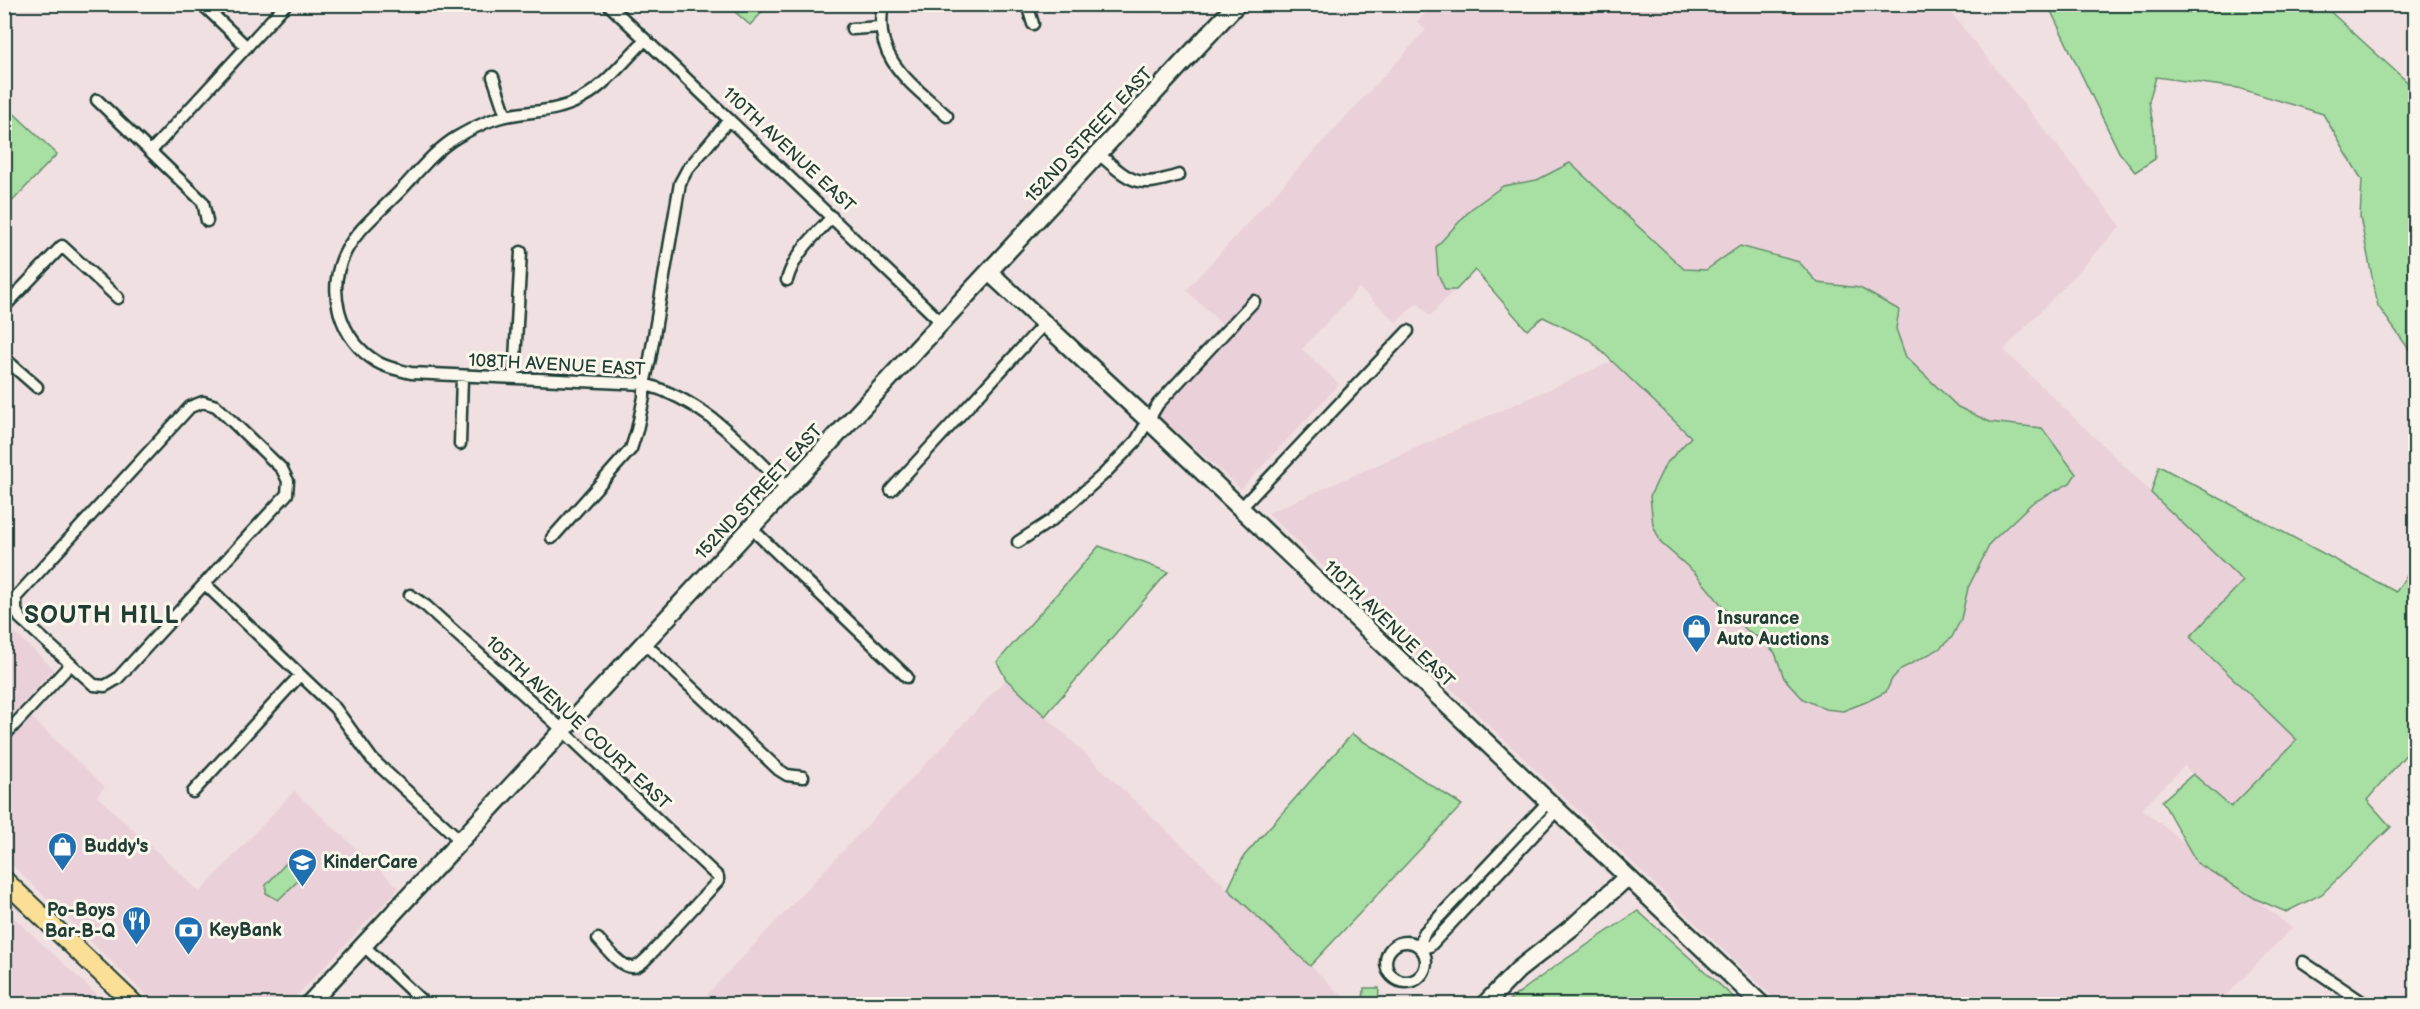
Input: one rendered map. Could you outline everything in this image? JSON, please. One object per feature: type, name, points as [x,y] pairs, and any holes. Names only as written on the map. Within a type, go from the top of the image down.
[{"type":"main road","name":"152ND STREET EAST","points":[[309,1005],[1237,4]]},
{"type":"main road","name":"110TH AVENUE EAST","points":[[989,272],[1149,421],[1761,1005]]},
{"type":"main road","points":[[1485,1005],[1518,970],[1575,925],[1627,877]]},
{"type":"main road","points":[[4,880],[134,1005]]},
{"type":"street","points":[[202,4],[247,47]]},
{"type":"street","points":[[151,151],[286,4]]},
{"type":"street","name":"110TH AVENUE EAST","points":[[608,4],[942,323]]},
{"type":"street","points":[[883,4],[880,27],[883,45],[894,66],[947,116]]},
{"type":"street","points":[[1027,4],[1033,24]]},
{"type":"street","points":[[852,29],[880,27]]},
{"type":"street","points":[[493,77],[506,116],[544,112],[580,100],[604,82],[645,40]]},
{"type":"street","points":[[97,100],[203,202],[207,221]]},
{"type":"street","name":"108TH AVENUE EAST","points":[[506,116],[470,130],[442,147],[351,243],[345,252],[335,290],[340,317],[352,339],[379,363],[411,373],[644,384],[676,394],[721,425],[788,489]]},
{"type":"street","points":[[552,538],[631,449],[644,397],[644,384],[680,183],[687,170],[729,120]]},
{"type":"street","points":[[1099,154],[1122,174],[1139,182],[1155,183],[1179,176]]},
{"type":"street","points":[[787,280],[798,252],[832,217]]},
{"type":"street","points":[[4,308],[62,246],[118,298]]},
{"type":"street","points":[[514,378],[521,252]]},
{"type":"street","points":[[1018,542],[1077,501],[1136,441],[1158,404],[1254,301]]},
{"type":"street","points":[[891,490],[1044,324]]},
{"type":"street","points":[[1240,509],[1408,331]]},
{"type":"street","points":[[4,358],[37,387]]},
{"type":"street","points":[[460,444],[462,377]]},
{"type":"street","points":[[203,402],[216,406],[273,461],[286,476],[289,485],[284,501],[205,584],[117,679],[105,686],[90,683],[70,665],[20,618],[15,604],[19,593],[190,407],[203,402]]},
{"type":"street","points":[[752,529],[907,677]]},
{"type":"street","points":[[205,584],[347,722],[372,759],[461,841]]},
{"type":"street","name":"105TH AVENUE COURT EAST","points":[[410,595],[426,606],[564,731],[714,872],[718,881],[637,967],[628,967],[622,963],[598,939]]},
{"type":"street","points":[[644,643],[779,770],[787,775],[803,777]]},
{"type":"street","points":[[4,736],[70,665]]},
{"type":"street","points":[[193,792],[300,675]]},
{"type":"street","points":[[1419,947],[1430,946],[1553,806]]},
{"type":"street","points":[[364,946],[425,1005]]},
{"type":"street","points":[[2303,962],[2336,982],[2365,1005]]},
{"type":"shaded area","points":[[1433,5],[1945,5],[2121,226],[2004,350],[2243,581],[2190,637],[2297,740],[2230,807],[2184,766],[2142,809],[2292,928],[2218,1004],[1780,1004],[1268,513],[1613,361],[1868,608],[2002,469],[1493,249],[1430,316],[1418,303],[1396,322],[1359,288],[1302,349],[1339,384],[1241,489],[1148,406],[1223,325],[1186,290],[1426,30],[1417,22]]},
{"type":"shaded area","points":[[4,623],[54,669],[5,722],[4,722]]},
{"type":"shaded area","points":[[1006,679],[1351,1004],[698,1004]]},
{"type":"shaded area","points":[[30,716],[105,787],[97,796],[200,892],[294,791],[399,888],[289,1004],[155,1004],[5,858],[4,744]]},
{"type":"shaded area","points":[[5,909],[107,1004],[5,1004]]},
{"type":"green space","points":[[727,5],[769,5],[750,25]]},
{"type":"green space","points":[[2048,5],[2323,5],[2415,89],[2415,358],[2378,306],[2360,217],[2362,180],[2323,114],[2238,88],[2156,77],[2149,101],[2154,131],[2155,159],[2135,172],[2119,152]]},
{"type":"green space","points":[[4,106],[57,154],[5,209]]},
{"type":"green space","points":[[1570,163],[1684,269],[1706,270],[1740,246],[1799,262],[1818,283],[1860,288],[1899,310],[1896,329],[1906,357],[1958,407],[1990,422],[2042,428],[2076,474],[2070,483],[2032,503],[1991,542],[1968,588],[1961,619],[1952,637],[1939,649],[1901,669],[1892,679],[1886,692],[1843,711],[1825,709],[1803,699],[1784,678],[1775,653],[1764,641],[1730,615],[1695,573],[1661,543],[1653,525],[1650,496],[1665,465],[1691,437],[1590,340],[1543,317],[1527,330],[1475,270],[1456,290],[1445,290],[1438,274],[1436,247],[1471,209],[1503,186],[1537,180]]},
{"type":"green space","points":[[2159,466],[2396,592],[2415,562],[2415,744],[2367,800],[2391,827],[2322,894],[2286,912],[2256,899],[2197,863],[2162,801],[2193,774],[2231,807],[2297,740],[2190,637],[2243,581],[2151,493]]},
{"type":"green space","points":[[1099,546],[1168,572],[1045,716],[1006,679],[997,662]]},
{"type":"green space","points":[[1352,734],[1462,805],[1310,966],[1228,889],[1244,856]]},
{"type":"green space","points":[[287,862],[301,875],[300,879],[278,900],[266,893],[266,885]]},
{"type":"green space","points":[[1638,911],[1741,1004],[1504,1004],[1554,967]]},
{"type":"green space","points":[[1364,988],[1379,988],[1378,1003],[1363,1003]]},
{"type":"place","name":"Insurance Auto Auctions","points":[[1696,654]]},
{"type":"place","name":"Buddy's","points":[[63,872]]},
{"type":"place","name":"KinderCare","points":[[302,888]]},
{"type":"place","name":"Po-Boys Bar-B-Q","points":[[136,946]]},
{"type":"place","name":"KeyBank","points":[[188,956]]},
{"type":"district","name":"SOUTH HILL","points":[[102,615]]}]
